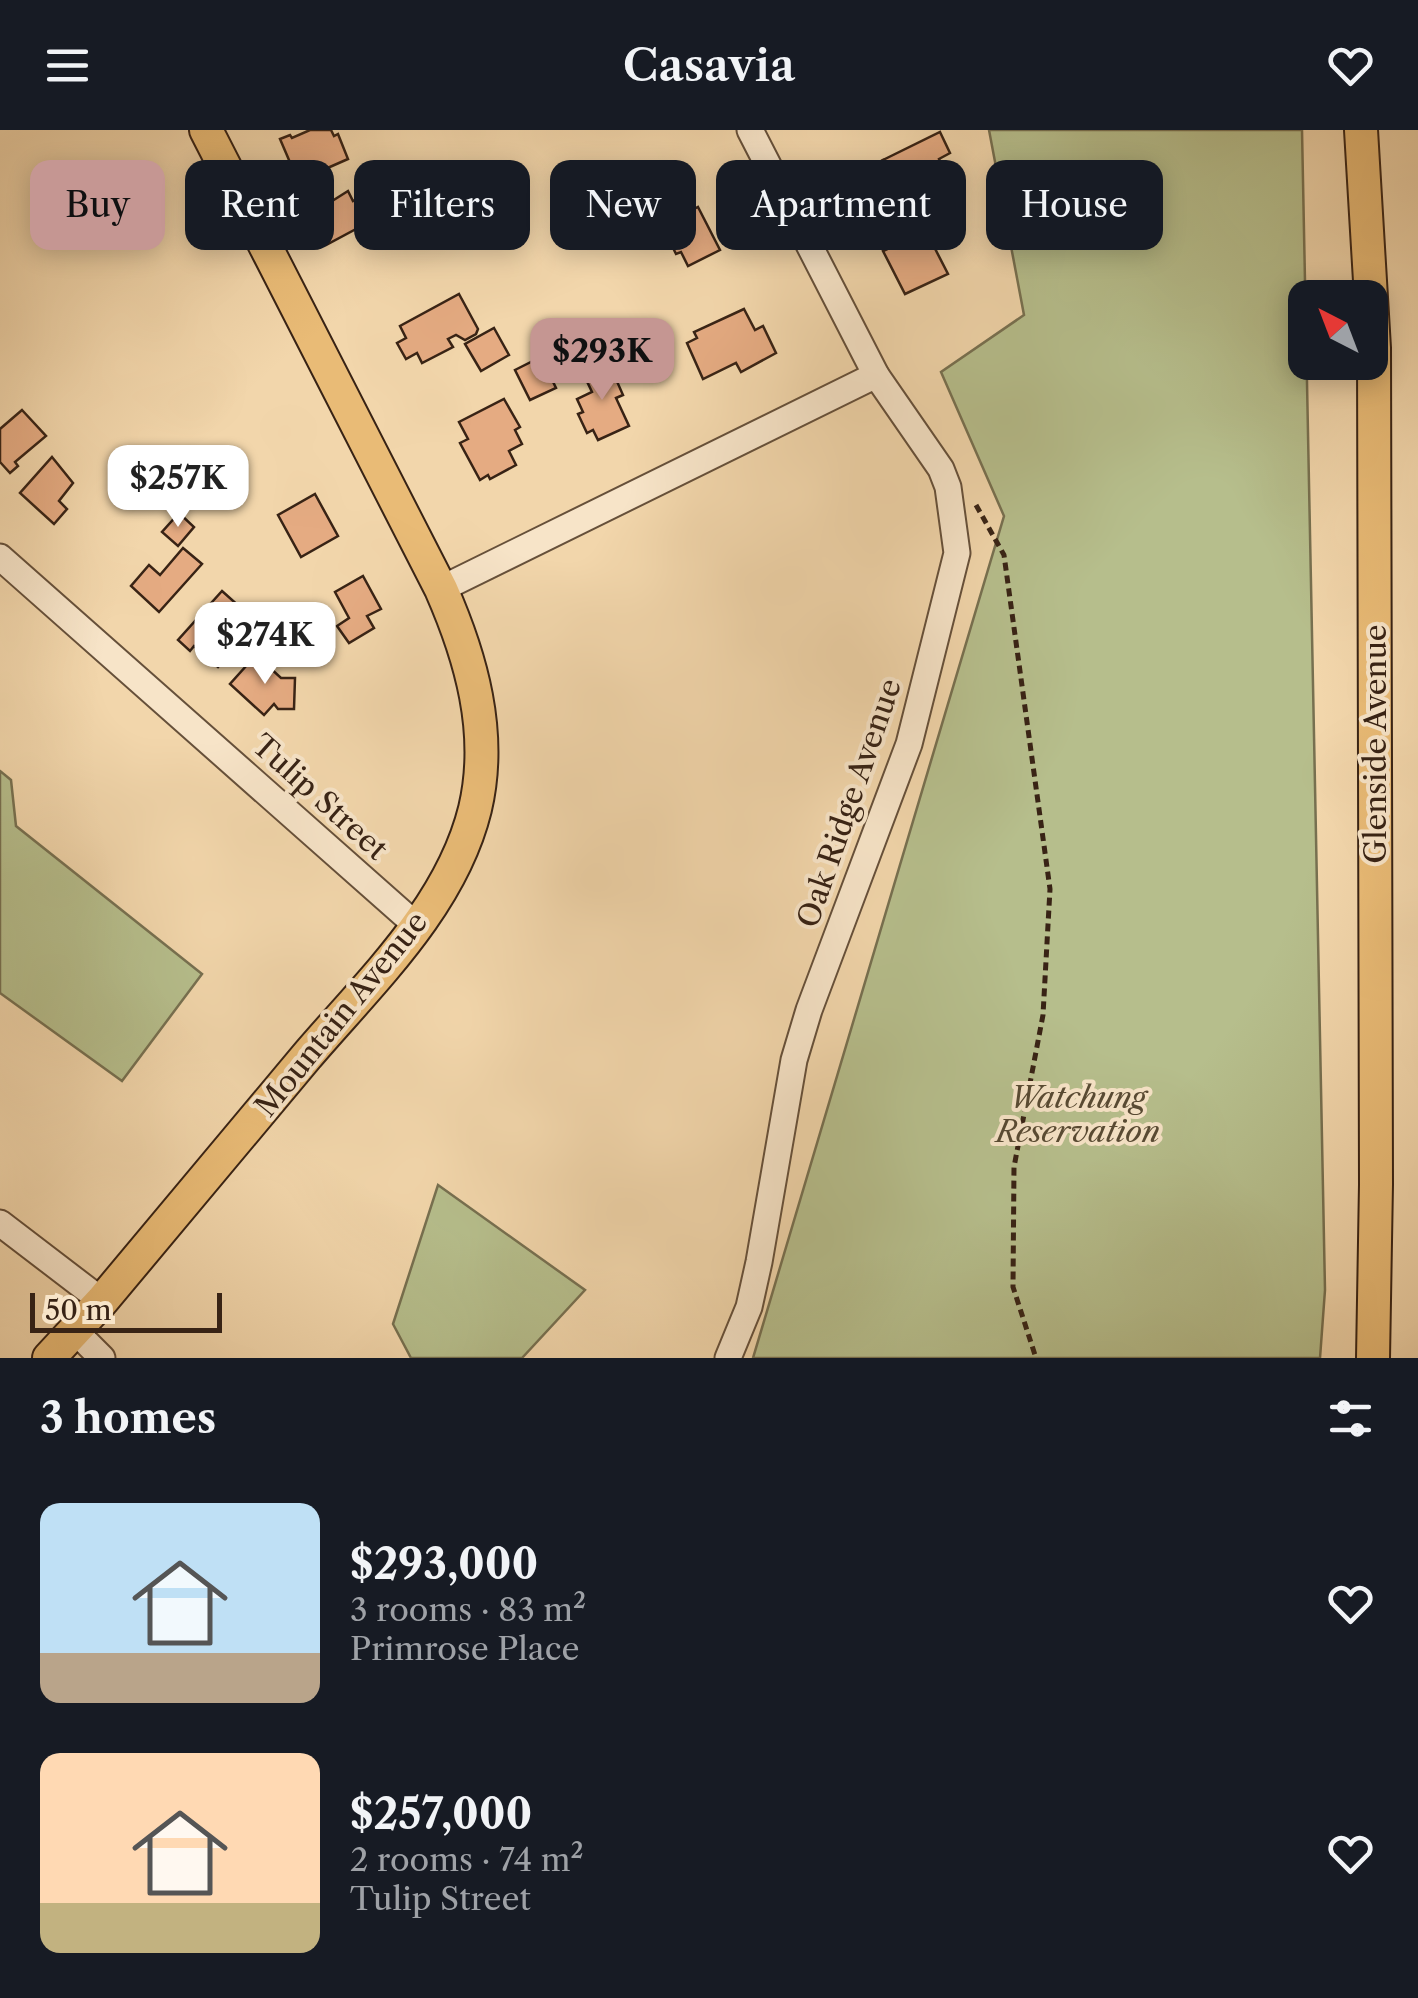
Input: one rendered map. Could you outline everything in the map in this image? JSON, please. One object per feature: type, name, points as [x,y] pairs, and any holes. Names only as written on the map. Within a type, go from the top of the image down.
[{"type":"main road","name":"Mountain Avenue","points":[[49,1358],[73,1344],[102,1301],[417,926],[460,850],[474,811],[481,773],[480,718],[471,668],[442,588],[206,130]]},
{"type":"main road","name":"Glenside Avenue","points":[[1361,130],[1374,348],[1373,1358]]},
{"type":"street","name":"Oak Ridge Avenue","points":[[728,1358],[749,1307],[759,1262],[794,1060],[809,1010],[909,744],[956,553],[948,488],[929,448],[876,376],[750,130]]},
{"type":"street","points":[[442,588],[876,376]]},
{"type":"street","name":"Tulip Street","points":[[0,557],[417,926]]},
{"type":"street","points":[[0,1223],[102,1301]]},
{"type":"street","points":[[73,1344],[102,1358]]},
{"type":"path","points":[[948,488],[980,507],[1004,555],[1050,889],[1042,1015],[1014,1167],[1012,1286],[1036,1358]]},
{"type":"green space","name":"Watchung Reservation","points":[[989,130],[1302,130],[1305,280],[1288,280],[1288,380],[1307,380],[1325,1290],[1320,1358],[753,1358],[1004,516],[941,372],[1024,315],[1012,250],[1163,250],[1163,160],[995,160]]},
{"type":"green space","points":[[0,771],[11,780],[16,826],[202,974],[122,1081],[0,993]]},
{"type":"green space","points":[[438,1185],[585,1290],[522,1358],[411,1358],[393,1324]]},
{"type":"building","points":[[310,130],[331,130],[334,136],[338,134],[348,159],[334,165],[334,160],[289,160],[280,139],[290,135],[292,138]]},
{"type":"building","points":[[940,132],[950,153],[939,160],[883,160]]},
{"type":"building","points":[[348,191],[354,200],[354,230],[334,241],[334,200]]},
{"type":"building","points":[[696,208],[716,242],[716,250],[720,250],[688,266],[681,252],[676,254],[674,250],[696,250]]},
{"type":"building","points":[[936,250],[948,274],[905,294],[883,251]]},
{"type":"building","points":[[459,294],[478,329],[476,334],[465,340],[456,335],[448,339],[453,347],[422,363],[417,353],[406,359],[397,343],[406,338],[400,326]]},
{"type":"building","points":[[744,309],[755,330],[763,326],[776,353],[741,372],[736,363],[703,379],[687,343],[697,338],[694,332]]},
{"type":"building","points":[[494,328],[509,355],[481,371],[465,344]]},
{"type":"building","points":[[623,338],[634,361],[619,368],[608,346]]},
{"type":"building","points":[[541,357],[556,388],[530,400],[515,370]]},
{"type":"building","points":[[608,361],[623,395],[616,398],[629,426],[598,440],[593,430],[587,433],[578,414],[583,412],[577,399],[592,392],[583,373]]},
{"type":"building","points":[[504,399],[520,427],[515,430],[522,444],[509,451],[516,465],[480,480],[460,443],[468,439],[459,422]]},
{"type":"building","points":[[22,410],[46,436],[15,462],[18,466],[10,473],[0,462],[0,429]]},
{"type":"building","points":[[52,457],[73,483],[59,501],[67,509],[54,524],[20,493]]},
{"type":"building","points":[[315,494],[338,536],[301,557],[278,515]]},
{"type":"building","points":[[179,513],[194,527],[178,546],[162,532]]},
{"type":"building","points":[[183,548],[202,564],[159,612],[131,586],[149,565],[160,575]]},
{"type":"building","points":[[363,576],[381,609],[367,616],[374,628],[349,643],[337,626],[349,618],[335,592]]},
{"type":"building","points":[[222,591],[240,607],[223,626],[231,634],[224,641],[233,650],[218,667],[194,646],[190,651],[178,640]]},
{"type":"building","points":[[256,655],[281,678],[295,678],[294,709],[278,709],[274,704],[264,715],[230,684]]}]
